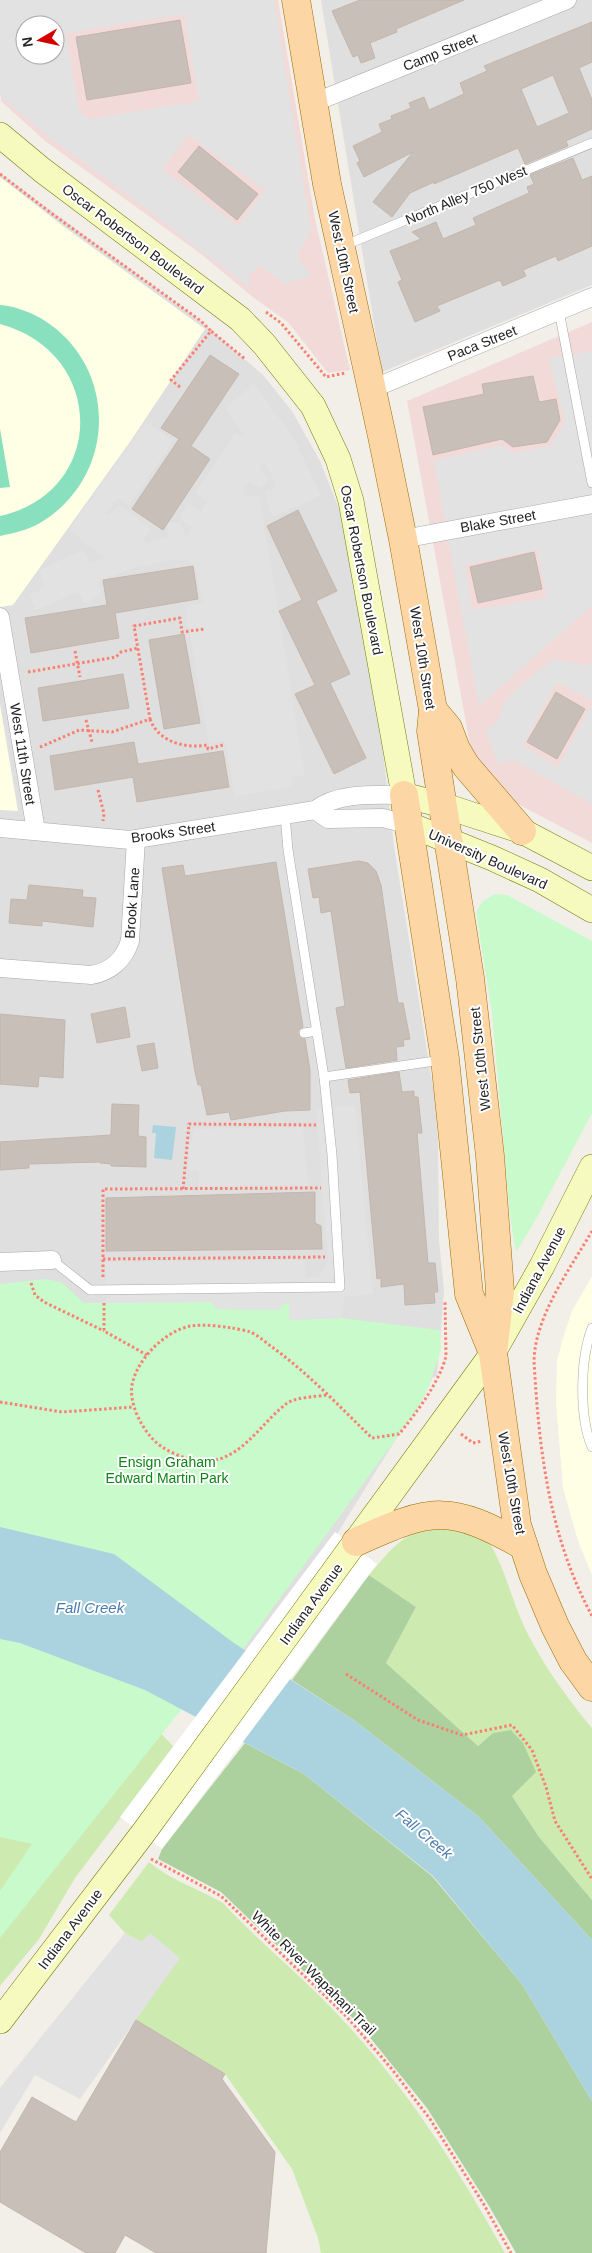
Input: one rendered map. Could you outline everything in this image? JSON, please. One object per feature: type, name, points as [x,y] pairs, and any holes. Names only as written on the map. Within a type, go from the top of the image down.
[{"type":"main road","name":"West 10th Street","points":[[296,0],[313,104],[340,247],[372,388],[403,539],[433,710],[431,731],[470,978],[490,1156],[500,1290],[493,1354],[514,1509],[538,1587],[555,1626],[573,1661],[592,1687]]},
{"type":"main road","name":"Oscar Robertson Boulevard","points":[[0,135],[42,170],[240,319],[280,362],[313,406],[338,459],[351,501],[410,825]]},
{"type":"main road","points":[[433,710],[448,728],[456,749],[466,766],[522,831]]},
{"type":"main road","points":[[404,795],[442,804],[522,831],[592,868]]},
{"type":"main road","name":"West 10th Street","points":[[410,825],[445,1059],[469,1294],[493,1354]]},
{"type":"main road","name":"University Boulevard","points":[[410,825],[448,842],[469,848],[540,880],[592,910]]},
{"type":"main road","name":"Indiana Avenue","points":[[0,2021],[138,1840],[493,1354],[589,1182]]},
{"type":"main road","points":[[356,1542],[406,1521],[442,1515],[470,1519],[490,1527],[524,1546]]},
{"type":"street","name":"Camp Street","points":[[313,104],[567,0]]},
{"type":"street","name":"Paca Street","points":[[372,388],[592,297]]},
{"type":"street","name":"Blake Street","points":[[403,539],[592,504]]},
{"type":"street","name":"West 11th Street","points":[[0,617],[36,831]]},
{"type":"street","name":"Brooks Street","points":[[0,828],[136,839],[315,810],[326,801],[379,795],[404,795]]},
{"type":"street","points":[[315,810],[328,819],[383,818],[410,825]]},
{"type":"street","name":"Brook Lane","points":[[0,968],[91,975],[104,972],[120,959],[130,941],[136,839]]},
{"type":"street","points":[[0,1262],[52,1260]]},
{"type":"lane","name":"North Alley 750 West","points":[[340,247],[592,143]]},
{"type":"lane","points":[[559,311],[592,482]]},
{"type":"lane","points":[[52,1260],[90,1290],[340,1287],[334,1186],[324,1077],[288,850],[285,815]]},
{"type":"lane","points":[[304,1033],[317,1031]]},
{"type":"lane","points":[[324,1077],[445,1059]]},
{"type":"lane","points":[[592,1328],[584,1364],[588,1371],[584,1417],[586,1431],[592,1447]]},
{"type":"path","points":[[0,174],[201,321],[251,364]]},
{"type":"path","points":[[180,387],[171,380],[211,331]]},
{"type":"path","points":[[205,629],[182,632],[180,618],[134,626],[153,727],[162,737],[194,748],[208,745],[208,749],[223,746]]},
{"type":"path","points":[[22,673],[116,657],[121,652],[138,648]]},
{"type":"path","points":[[75,651],[80,677]]},
{"type":"path","points":[[35,750],[79,730],[112,732],[150,719]]},
{"type":"path","points":[[86,720],[92,742]]},
{"type":"path","points":[[98,790],[104,814],[103,822]]},
{"type":"path","points":[[94,821],[111,822]]},
{"type":"path","points":[[183,1189],[189,1124],[329,1125]]},
{"type":"path","points":[[104,1331],[103,1189],[334,1186]]},
{"type":"path","points":[[592,1230],[542,1322],[534,1346],[542,1450],[554,1522],[570,1569],[592,1616]]},
{"type":"path","points":[[103,1259],[338,1257]]},
{"type":"path","points":[[31,1283],[35,1295],[44,1302],[104,1331],[147,1355]]},
{"type":"path","points":[[326,1394],[288,1403],[248,1441],[225,1458],[204,1461],[182,1456],[164,1448],[151,1438],[134,1407],[132,1387],[138,1368],[147,1355],[162,1340],[190,1326],[217,1326],[250,1332],[290,1360],[326,1394],[372,1438],[399,1434],[427,1394],[444,1364],[446,1356],[444,1292]]},
{"type":"path","points":[[0,1402],[62,1412],[134,1407]]},
{"type":"path","points":[[346,1674],[418,1720],[462,1735],[512,1725],[532,1750],[546,1787],[555,1821],[592,1879]]},
{"type":"path","name":"White River Wapahani Trail","points":[[138,1840],[221,1896],[346,2016],[391,2068],[430,2119],[483,2203],[511,2253]]},
{"type":"shaded area","points":[[0,0],[278,0],[315,219],[350,370],[328,373],[288,322],[254,298],[201,254],[45,141],[1,101]]},
{"type":"shaded area","points":[[0,0],[274,0],[311,231],[297,255],[311,276],[285,284],[260,265],[249,275],[250,288],[50,138],[0,95]],"holes":[[[184,14],[199,101],[89,119],[79,111],[66,33]],[[188,135],[265,190],[238,226],[162,169]]]},
{"type":"shaded area","points":[[321,0],[592,0],[592,285],[382,372]]},
{"type":"shaded area","points":[[0,173],[201,321],[263,375],[292,411],[320,461],[338,506],[347,539],[383,753],[395,853],[434,1094],[438,1140],[439,1240],[444,1291],[437,1376],[433,1377],[419,1407],[399,1434],[337,1534],[250,1654],[234,1643],[0,1527]]},
{"type":"shaded area","points":[[0,177],[63,226],[205,329],[132,439],[13,605],[0,607]]},
{"type":"shaded area","points":[[592,322],[592,843],[510,800],[471,750],[407,401]]},
{"type":"shaded area","points":[[592,351],[592,606],[479,706],[434,461],[500,445],[514,453],[550,446],[565,422],[549,358]],"holes":[[[537,550],[547,598],[472,610],[465,565]]]},
{"type":"shaded area","points":[[254,384],[295,440],[321,496],[272,517],[265,492],[276,488],[270,471],[263,463],[259,469],[269,478],[261,488],[249,482],[243,488],[245,496],[259,495],[305,775],[291,777],[292,786],[235,796],[225,741],[209,743],[185,606],[203,603],[196,570],[189,561],[173,559],[131,569],[99,581],[101,594],[85,604],[78,592],[36,610],[29,595],[46,587],[39,570],[83,550],[90,563],[105,558],[69,530],[146,422],[173,441],[130,505],[118,498],[104,514],[109,515],[119,505],[151,529],[143,540],[146,543],[168,538],[167,523],[181,522],[185,536],[188,536],[191,527],[179,517],[189,504],[201,512],[207,501],[195,493],[235,433],[247,439],[225,408]]},
{"type":"shaded area","points":[[553,659],[589,666],[592,660],[592,701],[557,682],[523,745],[558,767],[592,704],[592,804],[512,759],[499,765],[485,730],[497,723],[505,701],[523,683]]},
{"type":"shaded area","points":[[0,704],[18,811],[0,810]]},
{"type":"shaded area","points":[[355,1106],[373,1294],[344,1297],[341,1318],[289,1320],[289,1301],[278,1310],[217,1309],[211,1302],[106,1303],[105,1262],[305,1260],[306,1277],[319,1277],[328,1263],[316,1109]]},
{"type":"shaded area","points":[[303,1127],[308,1185],[199,1186],[199,1171],[187,1170],[190,1146],[195,1129]]},
{"type":"shaded area","points":[[592,1276],[592,1575],[578,1541],[563,1488],[556,1403],[557,1361],[563,1338],[572,1311]]},
{"type":"shaded area","points":[[125,1933],[141,1942],[150,1933],[180,1958],[80,2099],[35,2075],[0,2133],[0,2088]]},
{"type":"green space","points":[[0,305],[19,309],[36,316],[53,326],[67,339],[83,361],[94,386],[99,412],[98,437],[91,462],[79,486],[62,506],[40,523],[0,536],[0,516],[35,502],[60,480],[75,452],[80,422],[75,391],[60,363],[35,340],[0,324]]},
{"type":"green space","points":[[0,429],[10,487],[0,488]]},
{"type":"green space","points":[[495,894],[507,895],[592,941],[592,1113],[535,1221],[516,1252],[510,1216],[492,1013],[476,912],[483,901]]},
{"type":"green space","name":"Ensign Graham Edward Martin Park","points":[[46,1279],[61,1282],[84,1303],[211,1302],[217,1309],[289,1300],[290,1320],[341,1318],[440,1330],[441,1350],[428,1388],[419,1407],[243,1649],[234,1643],[0,1938],[0,1891],[32,1844],[0,1837],[0,1284]]},
{"type":"green space","points":[[436,1525],[485,1536],[501,1565],[520,1617],[534,1646],[562,1689],[592,1728],[592,1900],[539,1837],[512,1796],[493,1733],[478,1746],[386,1663],[416,1607],[369,1575],[391,1550],[406,1538],[415,1533],[437,1530]]},
{"type":"green space","points":[[369,1575],[416,1607],[386,1663],[478,1746],[493,1733],[511,1730],[523,1743],[536,1772],[512,1796],[539,1837],[592,1900],[592,1940],[479,1817],[355,1721],[292,1680]]},
{"type":"green space","points":[[0,1678],[145,1717],[174,1747],[75,1878],[39,1939],[0,1986]]},
{"type":"green space","points":[[245,1743],[304,1774],[432,1876],[522,1984],[592,2101],[592,2253],[516,2253],[489,2206],[427,2108],[359,2024],[221,1892],[158,1859],[162,1849]]},
{"type":"green space","points":[[149,1862],[175,1879],[223,1903],[311,1988],[365,2044],[430,2130],[469,2190],[505,2253],[321,2253],[318,2238],[292,2169],[225,2074],[135,2021],[141,1942],[125,1933],[109,1915]]},
{"type":"water","points":[[153,1125],[176,1127],[172,1160],[154,1158],[156,1133],[152,1133]]},
{"type":"water","name":"Fall Creek","points":[[0,1527],[114,1554],[234,1643],[355,1721],[479,1817],[592,1940],[592,2101],[522,1984],[433,1876],[304,1774],[145,1690],[20,1643],[0,1639]]},
{"type":"pier","points":[[335,1532],[377,1564],[162,1849],[120,1817]]},
{"type":"building","points":[[360,0],[464,0],[396,29],[397,32],[370,43],[375,58],[361,63],[358,55],[353,57],[332,11]]},
{"type":"building","points":[[180,20],[191,83],[87,100],[76,37]]},
{"type":"building","points":[[592,22],[592,62],[579,68],[592,100],[592,129],[566,141],[568,146],[525,164],[518,148],[434,184],[434,182],[410,193],[392,217],[373,202],[413,152],[364,177],[357,163],[360,161],[353,146],[382,132],[379,124],[392,119],[391,116],[411,108],[409,103],[424,97],[429,110],[464,94],[460,83],[487,71],[484,66]],"holes":[[[553,75],[569,113],[537,127],[521,89]]]},
{"type":"building","points":[[199,146],[258,194],[237,220],[178,172]]},
{"type":"building","points":[[573,158],[582,180],[592,176],[592,246],[558,261],[556,256],[523,270],[526,276],[503,286],[500,280],[437,306],[440,311],[415,322],[398,282],[402,280],[390,251],[421,239],[412,232],[436,222],[443,239],[476,225],[473,218],[529,193],[527,187],[534,184],[530,175]]},
{"type":"building","points":[[210,355],[239,374],[191,446],[210,459],[163,530],[132,509],[179,439],[161,428]]},
{"type":"building","points":[[533,376],[539,402],[556,399],[560,420],[547,442],[513,447],[502,439],[433,455],[423,407],[484,394],[482,384]]},
{"type":"building","points":[[298,510],[337,591],[316,601],[350,674],[330,683],[366,758],[334,774],[295,694],[315,685],[279,611],[302,600],[267,526]]},
{"type":"building","points":[[534,552],[542,589],[478,603],[470,567]]},
{"type":"building","points":[[193,566],[198,599],[115,613],[119,638],[31,653],[25,618],[107,605],[103,580]]},
{"type":"building","points":[[184,634],[200,723],[164,729],[149,640]]},
{"type":"building","points":[[123,674],[129,708],[43,721],[38,688]]},
{"type":"building","points":[[556,692],[585,709],[557,759],[527,742]]},
{"type":"building","points":[[134,742],[138,764],[223,751],[229,787],[137,802],[133,777],[55,790],[50,756]]},
{"type":"building","points":[[359,861],[368,863],[376,871],[381,885],[398,1003],[403,1003],[410,1039],[403,1040],[404,1046],[396,1047],[397,1060],[346,1068],[336,1008],[345,1006],[331,911],[321,913],[319,897],[313,898],[308,869]]},
{"type":"building","points":[[276,862],[303,1027],[298,1030],[298,1034],[305,1039],[310,1070],[310,1110],[285,1111],[231,1120],[229,1112],[207,1115],[201,1085],[198,1085],[195,1072],[162,868],[183,865],[185,876]]},
{"type":"building","points":[[29,885],[83,890],[82,897],[96,898],[93,927],[42,921],[42,926],[9,923],[11,899],[27,900]]},
{"type":"building","points":[[125,1007],[130,1037],[97,1043],[91,1014]]},
{"type":"building","points":[[0,1014],[65,1020],[63,1078],[39,1076],[38,1087],[0,1084]]},
{"type":"building","points":[[154,1043],[158,1068],[142,1071],[137,1046]]},
{"type":"building","points":[[399,1072],[402,1092],[414,1091],[414,1097],[418,1097],[422,1133],[417,1133],[428,1263],[435,1263],[438,1292],[434,1292],[435,1303],[405,1305],[404,1284],[381,1287],[381,1278],[377,1279],[360,1092],[350,1093],[348,1080]]},
{"type":"building","points":[[112,1104],[139,1105],[138,1136],[146,1137],[146,1167],[111,1166],[111,1164],[100,1162],[29,1164],[29,1168],[0,1170],[0,1142],[111,1135]]},
{"type":"building","points":[[315,1192],[315,1223],[321,1226],[322,1249],[106,1251],[106,1198]]},
{"type":"building","points":[[136,2020],[225,2074],[222,2079],[275,2152],[266,2253],[156,2253],[125,2235],[115,2253],[86,2253],[0,2202],[0,2152],[32,2097],[76,2122]]}]
